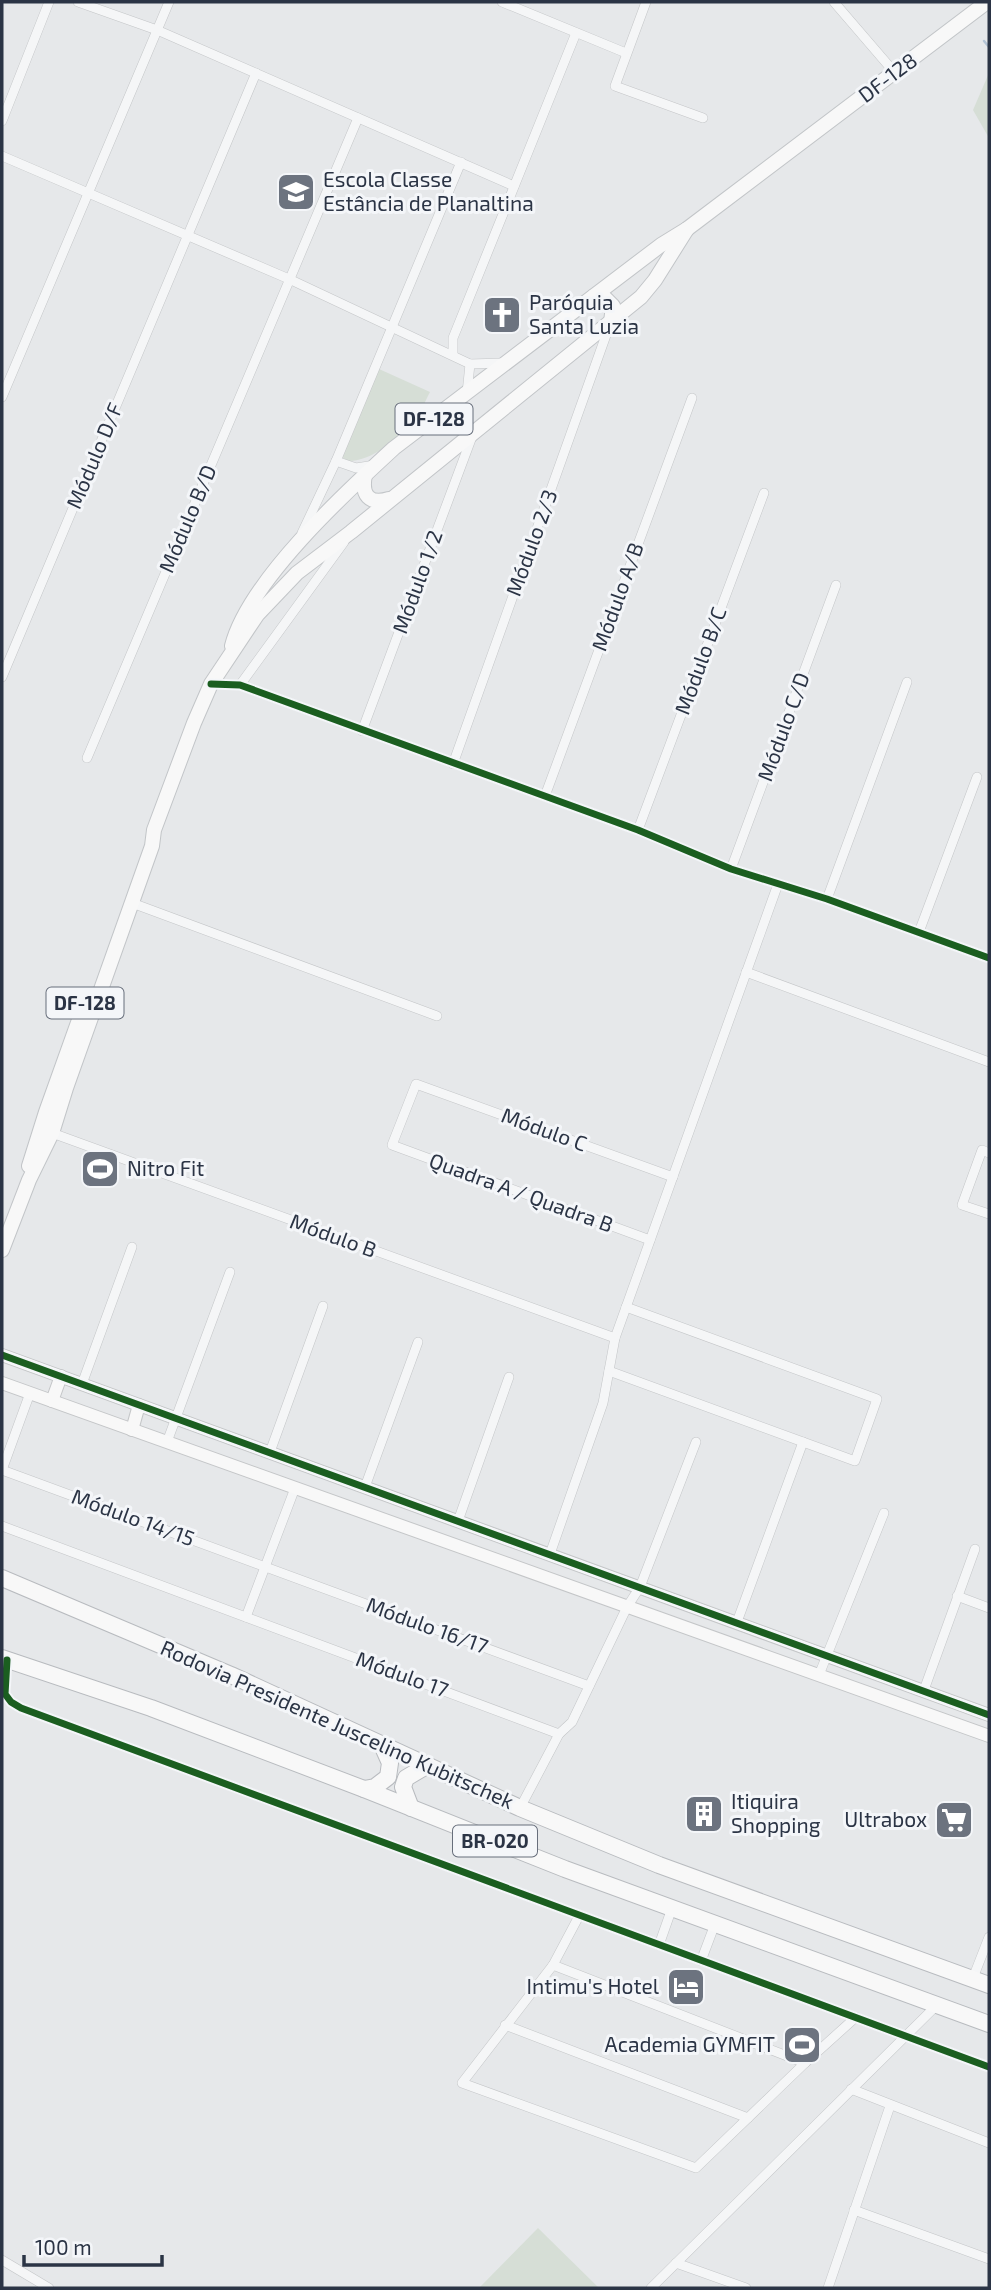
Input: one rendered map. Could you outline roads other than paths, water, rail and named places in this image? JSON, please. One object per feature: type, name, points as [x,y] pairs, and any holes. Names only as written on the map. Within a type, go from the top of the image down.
[{"type":"highway","name":"Rodovia Presidente Juscelino Kubitschek","points":[[2,1578],[177,1651],[520,1808],[659,1865],[989,1985]]},
{"type":"highway","name":"Rodovia Presidente Juscelino Kubitschek","points":[[5,1659],[150,1708],[565,1869],[989,2024]]},
{"type":"highway","points":[[364,1789],[375,1787],[388,1777],[390,1763],[383,1745]]},
{"type":"highway","points":[[411,1808],[403,1787],[406,1778],[428,1765]]},
{"type":"main road","name":"DF-128","points":[[229,654],[235,632],[251,602],[297,545],[370,470],[661,245],[687,229],[987,2]]},
{"type":"main road","name":"DF-128","points":[[29,1180],[29,1162],[46,1112],[62,1082],[111,960],[152,846],[154,830],[194,723],[211,684],[229,654],[244,637],[257,615],[297,573],[647,291],[687,229]]},
{"type":"main road","points":[[594,296],[604,298],[613,306],[611,322]]},
{"type":"main road","points":[[370,470],[363,490],[367,498],[381,502],[391,499]]},
{"type":"main road","name":"DF-128","points":[[2,1250],[29,1180],[52,1133],[62,1082],[96,972],[145,843],[154,830]]},
{"type":"main road","points":[[96,972],[111,960]]},
{"type":"main road","points":[[33,1150],[52,1133],[46,1112]]},
{"type":"street","points":[[2,121],[49,2]]},
{"type":"street","points":[[78,2],[157,30],[514,186]]},
{"type":"street","points":[[2,397],[169,2]]},
{"type":"street","points":[[502,2],[525,6],[576,33],[626,53]]},
{"type":"street","points":[[646,2],[615,86],[703,118]]},
{"type":"street","points":[[834,2],[895,73]]},
{"type":"street","points":[[453,355],[453,338],[576,33]]},
{"type":"street","name":"Módulo D/F","points":[[2,677],[257,74]]},
{"type":"street","points":[[289,279],[358,118]]},
{"type":"street","points":[[2,156],[289,279],[471,364],[507,362]]},
{"type":"street","points":[[297,545],[336,461],[461,162]]},
{"type":"street","name":"Módulo B/D","points":[[87,758],[289,279]]},
{"type":"street","name":"Módulo 2/3","points":[[453,764],[611,322]]},
{"type":"street","points":[[467,393],[471,364]]},
{"type":"street","name":"Módulo A/B","points":[[545,796],[692,398]]},
{"type":"street","name":"Módulo 1/2","points":[[362,731],[473,433]]},
{"type":"street","points":[[336,461],[370,470]]},
{"type":"street","name":"Módulo B/C","points":[[638,830],[764,493]]},
{"type":"street","points":[[240,685],[351,532]]},
{"type":"street","name":"Módulo C/D","points":[[731,869],[836,585]]},
{"type":"street","points":[[827,899],[907,682]]},
{"type":"street","points":[[211,684],[240,685],[638,830],[731,869],[827,899],[989,958]]},
{"type":"street","points":[[919,932],[977,777]]},
{"type":"street","points":[[550,1554],[604,1403],[615,1338],[778,884]]},
{"type":"street","points":[[132,903],[437,1016]]},
{"type":"street","points":[[746,972],[989,1062]]},
{"type":"street","name":"Módulo C","points":[[392,1145],[416,1084],[673,1177]]},
{"type":"street","name":"Módulo B","points":[[52,1133],[615,1338]]},
{"type":"street","name":"Quadra A / Quadra B","points":[[392,1145],[650,1240]]},
{"type":"street","points":[[986,1151],[962,1205],[989,1214]]},
{"type":"street","points":[[82,1384],[132,1247]]},
{"type":"street","points":[[167,1442],[230,1272]]},
{"type":"street","points":[[270,1452],[323,1306]]},
{"type":"street","points":[[609,1371],[855,1461],[877,1399],[626,1307]]},
{"type":"street","points":[[365,1487],[418,1342]]},
{"type":"street","points":[[2,1355],[989,1715]]},
{"type":"street","points":[[52,1401],[61,1376]]},
{"type":"street","points":[[458,1521],[509,1377]]},
{"type":"street","points":[[2,1383],[989,1736]]},
{"type":"street","points":[[2,1470],[30,1393]]},
{"type":"street","points":[[132,1430],[139,1405]]},
{"type":"street","points":[[520,1808],[559,1734],[572,1721],[640,1587],[696,1442]]},
{"type":"street","points":[[737,1622],[803,1442]]},
{"type":"street","points":[[246,1471],[253,1446]]},
{"type":"street","name":"Módulo 14/15","points":[[2,1470],[265,1566]]},
{"type":"street","points":[[246,1617],[295,1488]]},
{"type":"street","points":[[419,1533],[427,1509]]},
{"type":"street","points":[[819,1675],[884,1513]]},
{"type":"street","name":"Módulo 17","points":[[2,1526],[559,1734]]},
{"type":"street","points":[[924,1690],[975,1549]]},
{"type":"street","name":"Módulo 16/17","points":[[265,1566],[589,1686]]},
{"type":"street","points":[[957,1596],[989,1608]]},
{"type":"street","points":[[5,1659],[5,1694],[11,1702],[21,1707],[989,2067]]},
{"type":"street","points":[[659,1945],[672,1908]]},
{"type":"street","points":[[579,1916],[553,1965],[462,2083],[696,2168],[856,2017]]},
{"type":"street","points":[[701,1961],[715,1924]]},
{"type":"street","points":[[973,1978],[989,1937]]},
{"type":"street","points":[[553,1965],[805,2063]]},
{"type":"street","points":[[651,2288],[937,2005]]},
{"type":"street","points":[[505,2025],[748,2118]]},
{"type":"street","points":[[851,2089],[989,2143]]},
{"type":"street","points":[[828,2288],[890,2106]]},
{"type":"street","points":[[854,2210],[989,2259]]},
{"type":"street","points":[[2,2260],[49,2288]]},
{"type":"street","points":[[676,2263],[746,2288]]},
{"type":"waterway","points":[[984,41],[989,47]]},
{"type":"place","name":"Escola Classe Estância de Planaltina","points":[[296,192]]},
{"type":"place","name":"Paróquia Santa Luzia","points":[[502,315]]},
{"type":"place","name":"Nitro Fit","points":[[100,1169]]},
{"type":"place","name":"Itiquira Shopping","points":[[704,1814]]},
{"type":"place","name":"Ultrabox","points":[[954,1820]]},
{"type":"place","name":"Intimu's Hotel","points":[[686,1987]]},
{"type":"place","name":"Academia GYMFIT","points":[[802,2045]]}]
